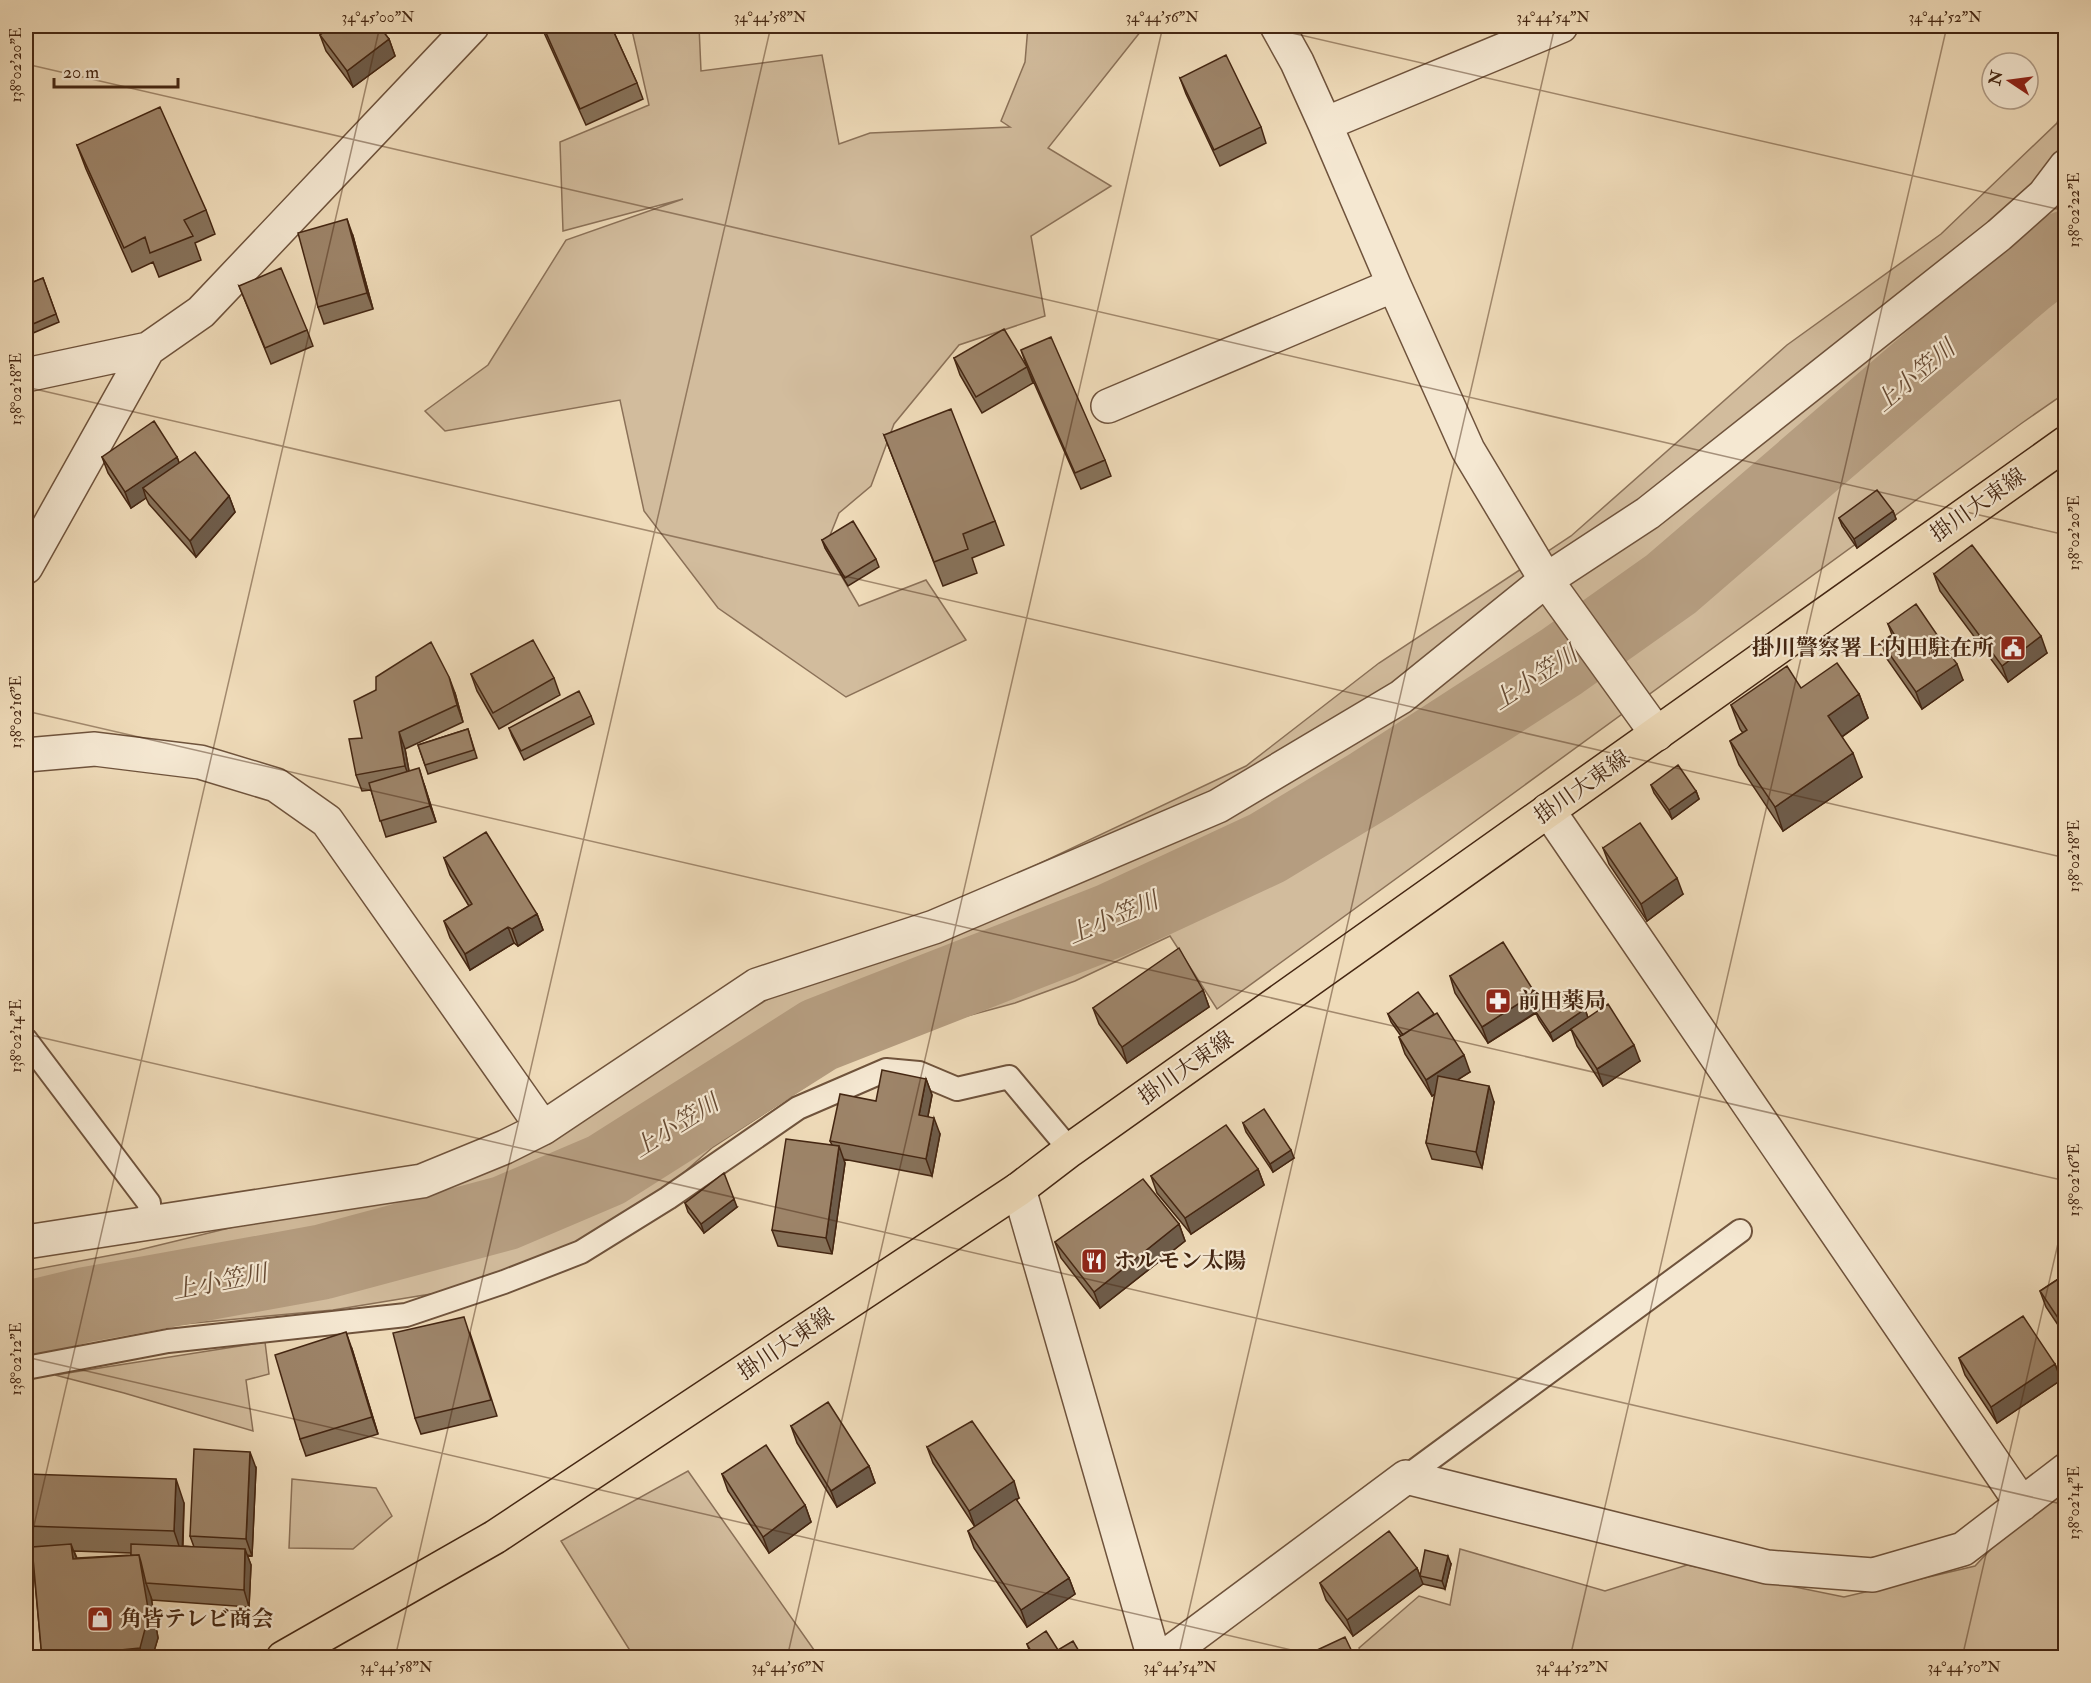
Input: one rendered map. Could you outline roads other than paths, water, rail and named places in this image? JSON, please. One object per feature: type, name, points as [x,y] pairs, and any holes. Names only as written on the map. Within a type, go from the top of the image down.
[{"type":"main road","name":"掛川大東線","points":[[283,1658],[495,1537],[1019,1189],[1070,1150],[2066,443]]},
{"type":"street","points":[[26,375],[148,349],[201,312],[472,26]]},
{"type":"street","points":[[1277,26],[1297,62],[1325,124],[1468,450],[1550,586],[1657,734]]},
{"type":"street","points":[[1325,124],[1561,26]]},
{"type":"street","points":[[26,1242],[422,1181],[505,1147],[543,1128],[757,985],[934,927],[1218,806],[1401,697],[1648,513],[1990,243],[2044,195],[2066,166]]},
{"type":"street","points":[[1108,406],[1394,285]]},
{"type":"street","points":[[26,567],[148,349]]},
{"type":"street","points":[[26,755],[95,748],[200,762],[276,785],[327,821],[543,1128]]},
{"type":"street","points":[[1548,810],[2022,1504]]},
{"type":"street","points":[[1019,1189],[1154,1658]]},
{"type":"street","points":[[1163,1658],[1406,1477],[1767,1567],[1873,1575],[1963,1549],[2066,1470]]},
{"type":"lane","points":[[26,1041],[149,1203],[150,1223]]},
{"type":"lane","points":[[26,1368],[168,1341],[406,1314],[504,1282],[581,1252],[668,1198],[798,1108],[886,1070],[919,1073],[957,1089],[1009,1077],[1070,1150]]},
{"type":"lane","points":[[1406,1477],[1740,1231]]},
{"type":"waterway","name":"上小笠川","points":[[26,1319],[84,1305],[322,1262],[505,1213],[606,1170],[819,1035],[1110,921],[1267,848],[1371,785],[1561,662],[1671,584],[2024,280],[2066,248]]},
{"type":"place","name":"掛川警察署上内田駐在所","points":[[2013,648]]},
{"type":"place","name":"前田薬局","points":[[1498,1001]]},
{"type":"place","name":"ホルモン太陽","points":[[1094,1261]]},
{"type":"place","name":"角皆テレビ商会","points":[[100,1619]]}]
